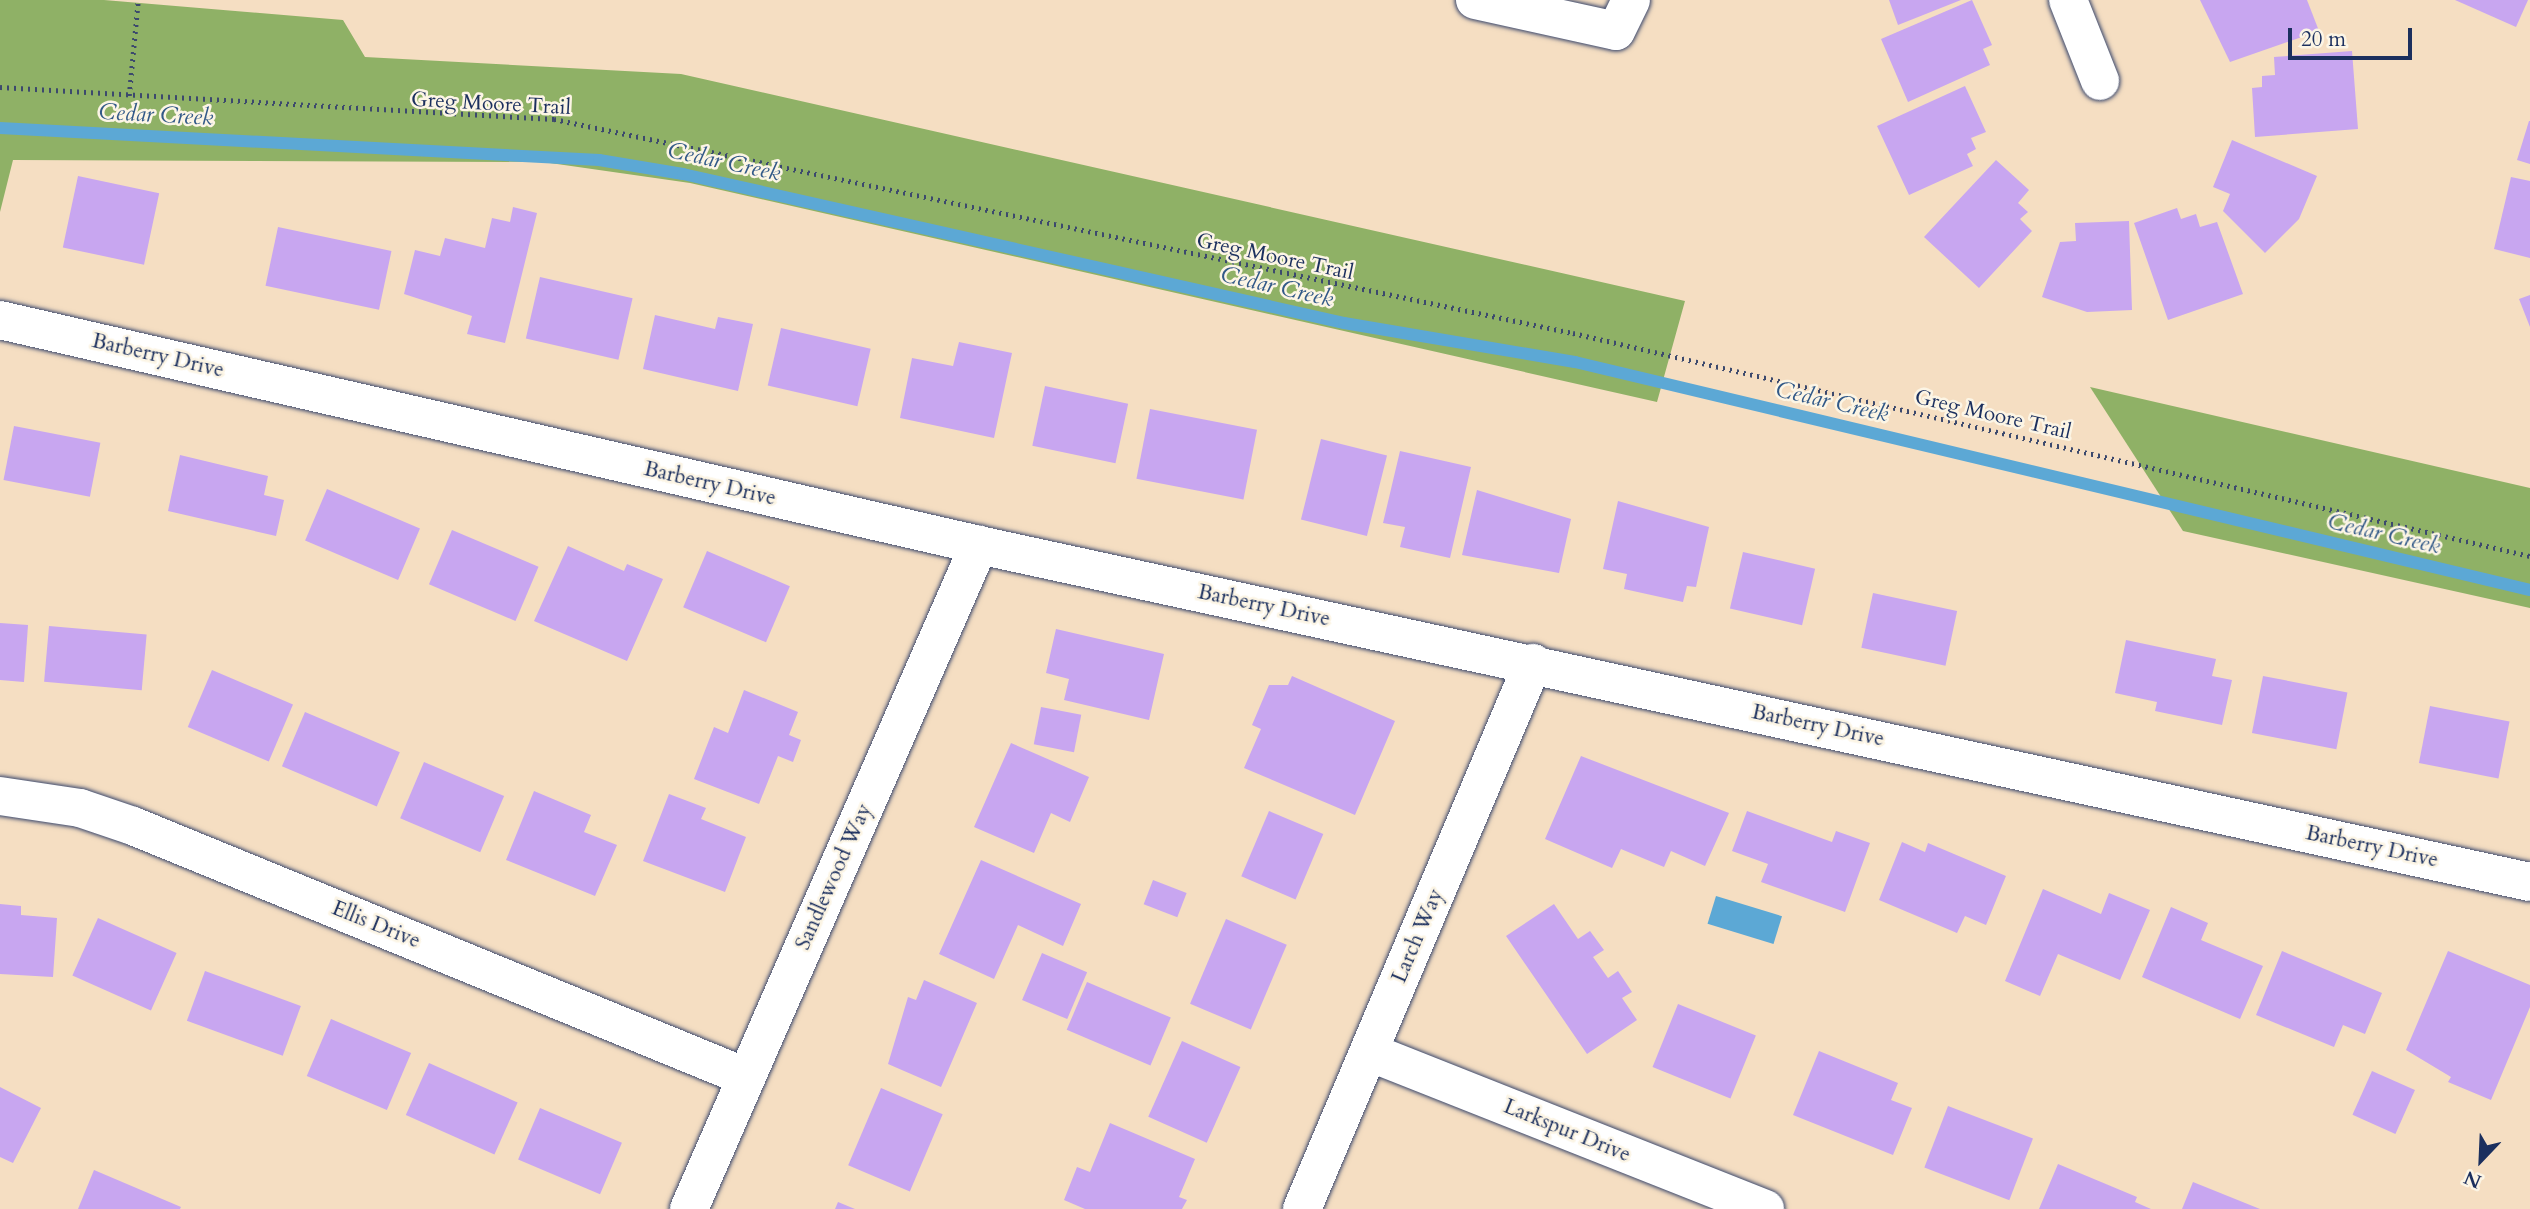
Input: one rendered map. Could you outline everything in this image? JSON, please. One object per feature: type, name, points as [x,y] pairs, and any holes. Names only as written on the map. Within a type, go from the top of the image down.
[{"type":"street","points":[[1475,0],[1616,32],[1631,0]]},
{"type":"street","points":[[2068,0],[2100,81]]},
{"type":"street","name":"Barberry Drive","points":[[0,320],[979,545],[2530,881]]},
{"type":"street","name":"Sandlewood Way","points":[[689,1209],[979,545]]},
{"type":"street","name":"Larch Way","points":[[1302,1209],[1533,663]]},
{"type":"street","name":"Ellis Drive","points":[[0,796],[80,808],[134,826],[746,1077]]},
{"type":"street","name":"Larkspur Drive","points":[[1370,1052],[1765,1209]]},
{"type":"path","points":[[128,96],[138,0]]},
{"type":"path","name":"Greg Moore Trail","points":[[0,87],[554,119],[676,142],[1573,333],[2530,556]]},
{"type":"green space","points":[[0,0],[104,0],[343,20],[365,57],[681,74],[1685,301],[1657,402],[690,183],[543,162],[13,160],[0,212]]},
{"type":"green space","points":[[2090,387],[2530,488],[2530,608],[2183,531]]},
{"type":"water","points":[[1716,896],[1782,916],[1774,944],[1708,924]]},
{"type":"building","points":[[1889,0],[1961,0],[1898,25]]},
{"type":"building","points":[[1972,0],[1992,45],[1983,49],[1990,65],[1908,102],[1881,39]]},
{"type":"building","points":[[2200,0],[2307,0],[2319,31],[2230,62]]},
{"type":"building","points":[[2455,0],[2528,0],[2516,27]]},
{"type":"building","points":[[2352,51],[2358,129],[2255,137],[2252,88],[2262,87],[2262,76],[2275,75],[2274,57]]},
{"type":"building","points":[[1965,86],[1986,132],[1971,138],[1976,149],[1967,154],[1973,166],[1909,195],[1877,126]]},
{"type":"building","points":[[2530,121],[2530,164],[2517,160]]},
{"type":"building","points":[[2232,140],[2317,176],[2299,219],[2265,253],[2223,211],[2230,194],[2213,187]]},
{"type":"building","points":[[1996,160],[2029,190],[2018,203],[2028,212],[2020,219],[2032,231],[1979,288],[1924,237]]},
{"type":"building","points":[[78,176],[159,193],[144,265],[63,247]]},
{"type":"building","points":[[2511,177],[2530,181],[2530,258],[2494,249]]},
{"type":"building","points":[[513,207],[537,213],[505,343],[467,334],[472,316],[404,294],[415,250],[440,256],[445,238],[485,248],[492,218],[510,222]]},
{"type":"building","points":[[2177,208],[2181,219],[2196,214],[2200,227],[2217,222],[2243,294],[2168,320],[2134,223]]},
{"type":"building","points":[[2129,221],[2132,310],[2087,312],[2042,297],[2060,242],[2076,241],[2075,223]]},
{"type":"building","points":[[278,227],[391,251],[379,310],[266,286]]},
{"type":"building","points":[[540,277],[633,298],[618,360],[526,338]]},
{"type":"building","points":[[2530,295],[2530,327],[2519,299]]},
{"type":"building","points":[[655,315],[715,329],[718,317],[753,324],[738,391],[643,369]]},
{"type":"building","points":[[781,328],[871,349],[857,406],[768,385]]},
{"type":"building","points":[[959,342],[1012,353],[994,438],[900,418],[912,358],[953,366]]},
{"type":"building","points":[[1045,386],[1128,404],[1115,463],[1032,446]]},
{"type":"building","points":[[1150,409],[1257,430],[1243,499],[1136,479]]},
{"type":"building","points":[[14,426],[100,443],[90,497],[4,480]]},
{"type":"building","points":[[1321,439],[1387,455],[1367,536],[1301,520]]},
{"type":"building","points":[[1400,451],[1471,467],[1450,558],[1400,547],[1405,527],[1383,523]]},
{"type":"building","points":[[180,455],[268,476],[264,495],[284,500],[276,536],[168,511]]},
{"type":"building","points":[[327,489],[420,528],[398,580],[305,541]]},
{"type":"building","points":[[1477,490],[1571,519],[1559,573],[1462,555]]},
{"type":"building","points":[[1618,501],[1709,527],[1696,587],[1687,586],[1683,602],[1624,589],[1627,574],[1603,569]]},
{"type":"building","points":[[452,530],[539,567],[515,621],[429,584]]},
{"type":"building","points":[[568,546],[624,571],[627,564],[663,579],[627,661],[534,621]]},
{"type":"building","points":[[707,551],[790,586],[766,642],[683,607]]},
{"type":"building","points":[[1743,552],[1815,569],[1802,625],[1730,609]]},
{"type":"building","points":[[1873,593],[1957,611],[1945,666],[1861,648]]},
{"type":"building","points":[[0,623],[28,625],[24,682],[0,680]]},
{"type":"building","points":[[49,626],[147,635],[142,690],[44,682]]},
{"type":"building","points":[[1056,629],[1164,654],[1149,720],[1064,700],[1069,679],[1046,673]]},
{"type":"building","points":[[2126,640],[2216,659],[2212,676],[2232,680],[2222,725],[2155,711],[2157,702],[2115,693]]},
{"type":"building","points":[[212,670],[293,704],[269,761],[188,727]]},
{"type":"building","points":[[1292,676],[1395,721],[1355,815],[1244,768],[1261,729],[1252,725],[1269,685],[1288,685]]},
{"type":"building","points":[[2263,676],[2347,692],[2336,749],[2252,733]]},
{"type":"building","points":[[744,690],[798,712],[789,735],[801,740],[793,762],[778,756],[759,804],[694,779],[714,727],[728,733]]},
{"type":"building","points":[[2430,706],[2510,721],[2498,778],[2419,763]]},
{"type":"building","points":[[1041,707],[1081,715],[1074,752],[1034,744]]},
{"type":"building","points":[[305,712],[400,752],[377,807],[282,766]]},
{"type":"building","points":[[1011,743],[1089,777],[1070,822],[1051,813],[1034,853],[974,827]]},
{"type":"building","points":[[1581,756],[1729,813],[1705,866],[1671,851],[1664,867],[1621,849],[1612,868],[1545,839]]},
{"type":"building","points":[[424,762],[504,796],[480,852],[400,818]]},
{"type":"building","points":[[534,791],[591,815],[584,832],[617,845],[595,896],[506,860]]},
{"type":"building","points":[[669,794],[706,808],[701,819],[746,837],[725,892],[643,861]]},
{"type":"building","points":[[1269,811],[1323,834],[1296,899],[1241,876]]},
{"type":"building","points":[[1747,811],[1832,842],[1836,831],[1870,843],[1845,912],[1761,882],[1768,864],[1732,851]]},
{"type":"building","points":[[1902,842],[1925,852],[1928,843],[2006,876],[1986,925],[1965,916],[1957,933],[1879,900]]},
{"type":"building","points":[[981,860],[1081,904],[1063,946],[1018,925],[994,979],[939,954]]},
{"type":"building","points":[[1153,880],[1187,893],[1177,917],[1144,904]]},
{"type":"building","points":[[2043,889],[2101,914],[2109,893],[2150,910],[2120,980],[2058,954],[2040,996],[2005,981]]},
{"type":"building","points":[[0,904],[21,906],[21,915],[57,918],[53,977],[0,974]]},
{"type":"building","points":[[1554,904],[1578,939],[1590,931],[1604,950],[1593,957],[1608,978],[1618,971],[1632,992],[1622,998],[1637,1020],[1587,1054],[1506,936]]},
{"type":"building","points":[[2171,907],[2208,923],[2201,940],[2263,966],[2240,1019],[2142,977]]},
{"type":"building","points":[[98,918],[177,953],[151,1011],[72,976]]},
{"type":"building","points":[[1226,919],[1287,945],[1251,1029],[1190,1004]]},
{"type":"building","points":[[2282,951],[2382,993],[2365,1034],[2343,1025],[2334,1047],[2256,1015]]},
{"type":"building","points":[[2448,951],[2530,985],[2530,1007],[2491,1100],[2448,1082],[2451,1077],[2406,1050]]},
{"type":"building","points":[[1042,953],[1087,972],[1067,1019],[1022,1000]]},
{"type":"building","points":[[205,971],[301,1006],[283,1056],[187,1021]]},
{"type":"building","points":[[924,980],[977,1003],[941,1087],[888,1064],[908,997],[916,1000]]},
{"type":"building","points":[[1087,982],[1171,1018],[1150,1065],[1067,1030]]},
{"type":"building","points":[[1678,1004],[1756,1035],[1730,1099],[1653,1067]]},
{"type":"building","points":[[331,1019],[411,1053],[387,1110],[307,1076]]},
{"type":"building","points":[[1182,1041],[1240,1067],[1207,1143],[1148,1117]]},
{"type":"building","points":[[1819,1051],[1898,1083],[1891,1100],[1912,1108],[1893,1155],[1793,1115]]},
{"type":"building","points":[[429,1063],[518,1102],[494,1155],[406,1115]]},
{"type":"building","points":[[2372,1071],[2415,1090],[2395,1134],[2352,1115]]},
{"type":"building","points":[[0,1087],[41,1108],[13,1163],[0,1157]]},
{"type":"building","points":[[881,1088],[943,1114],[910,1192],[848,1165]]},
{"type":"building","points":[[1948,1106],[2033,1139],[2009,1200],[1924,1168]]},
{"type":"building","points":[[540,1108],[622,1143],[600,1194],[518,1160]]},
{"type":"building","points":[[1110,1123],[1195,1159],[1179,1197],[1187,1200],[1182,1209],[1085,1209],[1064,1200],[1077,1167],[1090,1172]]},
{"type":"building","points":[[2058,1164],[2137,1197],[2135,1202],[2151,1209],[2039,1209]]},
{"type":"building","points":[[94,1170],[181,1207],[78,1209]]},
{"type":"building","points":[[2193,1182],[2260,1209],[2182,1209]]},
{"type":"building","points":[[838,1202],[855,1209],[835,1209]]},
{"type":"waterway","name":"Cedar Creek","points":[[0,128],[599,160],[683,174],[1344,323],[1575,362],[2530,590]]}]
